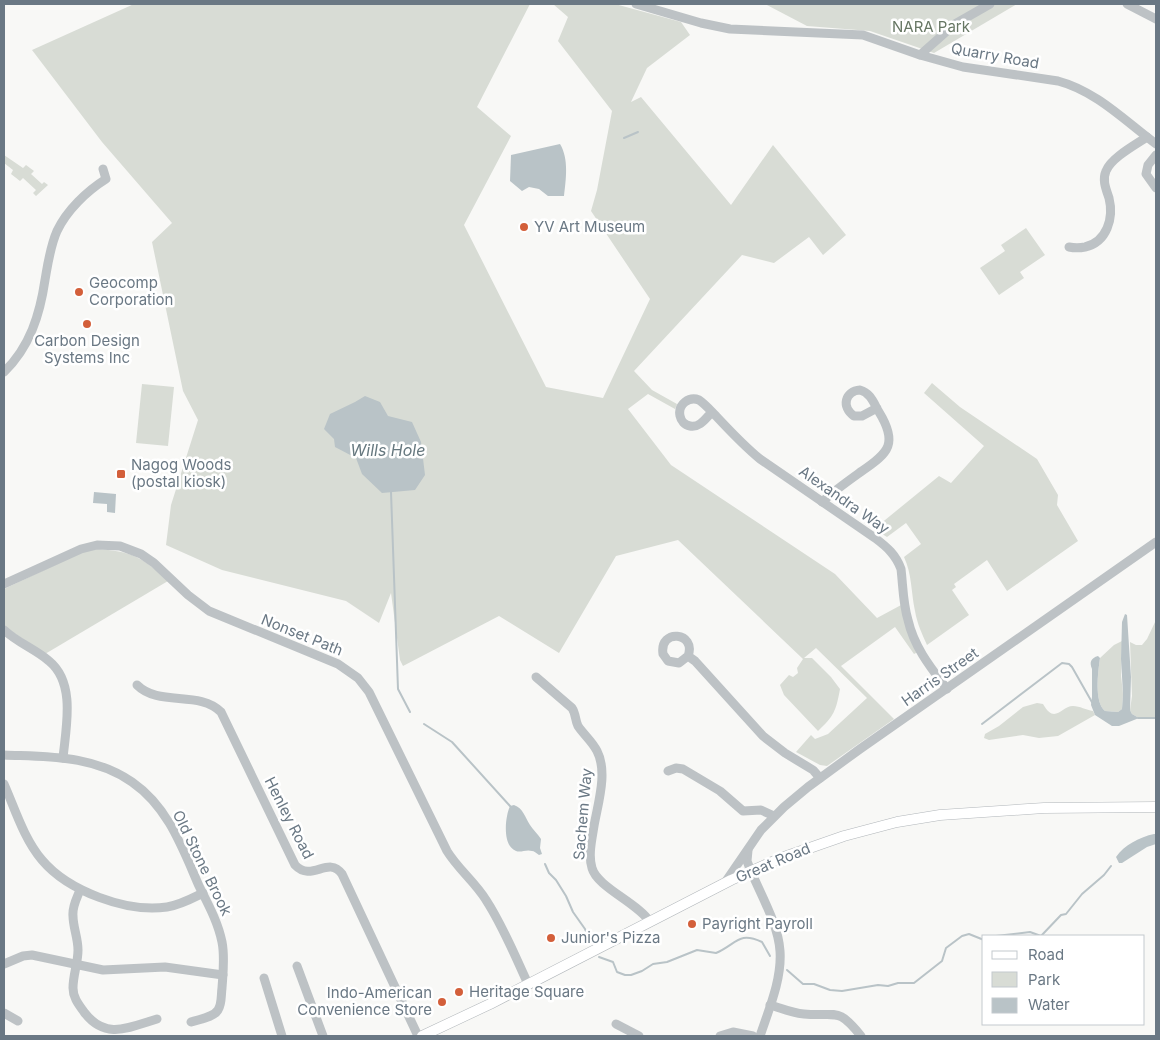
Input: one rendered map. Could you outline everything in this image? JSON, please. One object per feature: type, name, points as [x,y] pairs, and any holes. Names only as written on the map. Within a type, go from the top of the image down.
[{"type":"main road","name":"Great Road","points":[[422,1036],[750,871],[827,841],[914,818],[993,810],[1156,807]]},
{"type":"street","name":"Quarry Road","points":[[636,4],[702,23],[730,28],[862,35],[920,55],[963,67],[1070,84],[1094,97],[1156,144]]},
{"type":"street","points":[[920,55],[955,24],[990,4]]},
{"type":"street","points":[[1127,4],[1156,18]]},
{"type":"street","points":[[1069,248],[1083,248],[1097,242],[1106,232],[1110,221],[1111,209],[1104,179],[1106,172],[1110,165],[1119,157],[1147,137]]},
{"type":"street","points":[[1156,155],[1146,170],[1147,176],[1156,188]]},
{"type":"street","points":[[4,372],[22,349],[34,328],[41,305],[51,251],[58,231],[75,206],[106,179],[103,169]]},
{"type":"street","points":[[822,502],[840,487],[877,462],[886,452],[889,434],[887,424],[877,408]]},
{"type":"street","name":"Alexandra Way","points":[[712,412],[760,459],[875,538],[895,556],[901,569],[906,614],[913,636],[924,657],[947,689]]},
{"type":"street","name":"Harris Street","points":[[724,884],[750,845],[774,816],[820,778],[1156,542]]},
{"type":"street","name":"Nonset Path","points":[[4,584],[81,548],[97,545],[120,546],[141,554],[154,563],[188,595],[209,611],[329,660],[352,672],[364,684],[374,700],[443,843],[457,866],[479,890],[490,906],[528,984]]},
{"type":"street","points":[[4,630],[50,661],[62,677],[67,699],[64,758]]},
{"type":"street","points":[[688,656],[762,736],[785,753],[808,766],[820,778]]},
{"type":"street","name":"Sachem Way","points":[[536,677],[572,708],[579,726],[600,756],[602,776],[591,856],[594,874],[639,909],[650,922]]},
{"type":"street","name":"Henley Road","points":[[137,686],[151,694],[213,705],[221,712],[295,865],[299,869],[308,872],[330,867],[336,868],[342,874],[418,1036]]},
{"type":"street","name":"Old Stone Brook","points":[[4,755],[64,758],[89,762],[106,768],[123,776],[146,793],[169,822],[203,893],[220,936],[223,952],[223,975],[218,1010],[214,1014],[190,1022]]},
{"type":"street","points":[[668,770],[683,768],[720,791],[743,811],[761,810],[774,816]]},
{"type":"street","points":[[4,784],[29,841],[37,854],[55,873],[80,890],[121,903],[152,908],[172,906],[203,893]]},
{"type":"street","points":[[750,845],[746,858],[776,931],[780,949],[778,974],[760,1036]]},
{"type":"street","points":[[80,890],[73,912],[78,947],[73,986],[74,996],[90,1020],[97,1027],[106,1030],[118,1031],[157,1019]]},
{"type":"street","points":[[4,964],[23,956],[32,955],[109,970],[170,967],[223,975]]},
{"type":"street","points":[[297,966],[323,1036]]},
{"type":"street","points":[[264,978],[282,1036]]},
{"type":"street","points":[[770,1005],[801,1014],[838,1015],[847,1020],[861,1036]]},
{"type":"street","points":[[4,1012],[18,1021]]},
{"type":"street","points":[[616,1024],[640,1036]]},
{"type":"street","points":[[720,1036],[733,1032],[753,1036]]},
{"type":"green space","points":[[134,4],[530,4],[477,107],[511,136],[464,225],[546,387],[603,398],[650,299],[591,211],[597,190],[612,111],[558,41],[568,17],[553,4],[615,4],[681,22],[690,35],[647,68],[631,102],[641,97],[731,205],[773,145],[846,235],[823,255],[809,237],[774,263],[742,255],[634,371],[652,390],[677,404],[675,409],[648,394],[628,409],[671,465],[835,574],[877,618],[903,604],[918,652],[914,654],[895,627],[841,666],[894,719],[827,766],[820,765],[796,752],[811,735],[815,739],[828,734],[867,698],[816,648],[804,658],[812,658],[840,689],[834,713],[818,731],[784,695],[780,685],[789,675],[793,677],[798,673],[797,668],[803,659],[678,540],[616,556],[559,653],[499,616],[403,666],[400,660],[391,593],[379,623],[346,601],[222,570],[166,545],[171,505],[198,420],[183,391],[152,242],[172,223],[102,142],[32,50]]},
{"type":"green space","name":"NARA Park","points":[[765,4],[1017,4],[934,53],[870,31],[807,26]]},
{"type":"green space","points":[[4,155],[23,168],[26,165],[34,171],[31,174],[42,184],[44,182],[48,185],[36,196],[33,193],[36,190],[23,178],[20,181],[11,174],[13,170],[4,163]]},
{"type":"green space","points":[[1026,228],[1045,255],[1020,272],[1024,278],[999,295],[980,268],[1005,251],[1001,245]]},
{"type":"green space","points":[[932,383],[960,407],[1037,459],[1058,495],[1057,505],[1078,541],[1007,591],[987,560],[954,584],[956,587],[952,590],[969,615],[927,645],[917,620],[910,577],[904,557],[921,544],[906,523],[887,537],[874,529],[939,476],[951,483],[984,446],[924,393]]},
{"type":"green space","points":[[142,384],[174,387],[168,446],[136,443]]},
{"type":"green space","points":[[96,549],[119,551],[136,557],[151,566],[168,581],[45,654],[4,626],[4,589],[80,553]]},
{"type":"green space","points":[[1156,620],[1156,718],[1139,718],[1132,714],[1130,710],[1132,696],[1130,642],[1142,645]]},
{"type":"green space","points":[[1122,641],[1122,709],[1118,712],[1105,711],[1099,701],[1098,694],[1100,658],[1114,645]]},
{"type":"green space","points":[[1037,703],[1043,704],[1047,710],[1055,714],[1073,706],[1093,711],[1095,715],[1058,736],[1039,738],[1023,735],[989,740],[984,738],[985,734],[999,726],[1023,707]]},
{"type":"water","points":[[560,144],[566,163],[564,196],[548,196],[539,189],[529,187],[522,191],[510,181],[511,155]]},
{"type":"water","name":"Wills Hole","points":[[365,396],[380,402],[388,416],[412,422],[421,442],[425,475],[415,490],[382,493],[362,474],[356,458],[335,447],[334,439],[324,429],[330,414]]},
{"type":"water","points":[[94,492],[116,494],[115,513],[107,512],[107,504],[93,503]]},
{"type":"water","points":[[1125,614],[1127,615],[1131,677],[1130,710],[1132,714],[1139,718],[1119,726],[1112,726],[1095,715],[1091,705],[1091,662],[1092,659],[1098,656],[1100,658],[1098,694],[1102,707],[1105,711],[1118,712],[1122,709],[1122,622]]},
{"type":"water","points":[[514,805],[522,811],[531,827],[541,839],[540,848],[542,854],[539,855],[534,851],[516,851],[508,843],[506,831],[507,817],[510,806]]},
{"type":"water","points":[[1156,834],[1156,844],[1119,863],[1116,857],[1123,849],[1138,839]]},
{"type":"waterway","points":[[624,138],[638,132]]},
{"type":"waterway","points":[[391,492],[398,689],[410,712]]},
{"type":"waterway","points":[[982,724],[1062,663],[1069,664],[1072,667],[1093,704]]},
{"type":"waterway","points":[[1138,718],[1156,718]]},
{"type":"waterway","points":[[424,724],[452,742],[510,806]]},
{"type":"waterway","points":[[545,864],[549,873],[566,896],[591,943]]},
{"type":"waterway","points":[[1042,935],[1061,915],[1066,914],[1082,894],[1104,875],[1111,866]]},
{"type":"waterway","points":[[1004,935],[1030,932],[1038,935]]},
{"type":"waterway","points":[[787,970],[803,984],[814,984],[830,990],[842,991],[878,985],[888,986],[898,983],[914,983],[942,961],[946,948],[962,936],[969,934],[982,939]]},
{"type":"waterway","points":[[599,957],[613,962],[617,972],[631,975],[653,964],[667,962],[697,950],[716,953],[742,938],[762,942],[770,956]]},
{"type":"place","name":"YV Art Museum","points":[[524,227]]},
{"type":"place","name":"Geocomp Corporation","points":[[79,292]]},
{"type":"place","name":"Carbon Design Systems Inc","points":[[87,324]]},
{"type":"place","name":"Nagog Woods (postal kiosk)","points":[[121,474]]},
{"type":"place","name":"Payright Payroll","points":[[692,924]]},
{"type":"place","name":"Junior's Pizza","points":[[551,938]]},
{"type":"place","name":"Heritage Square","points":[[459,992]]},
{"type":"place","name":"Indo-American Convenience Store","points":[[442,1002]]}]
